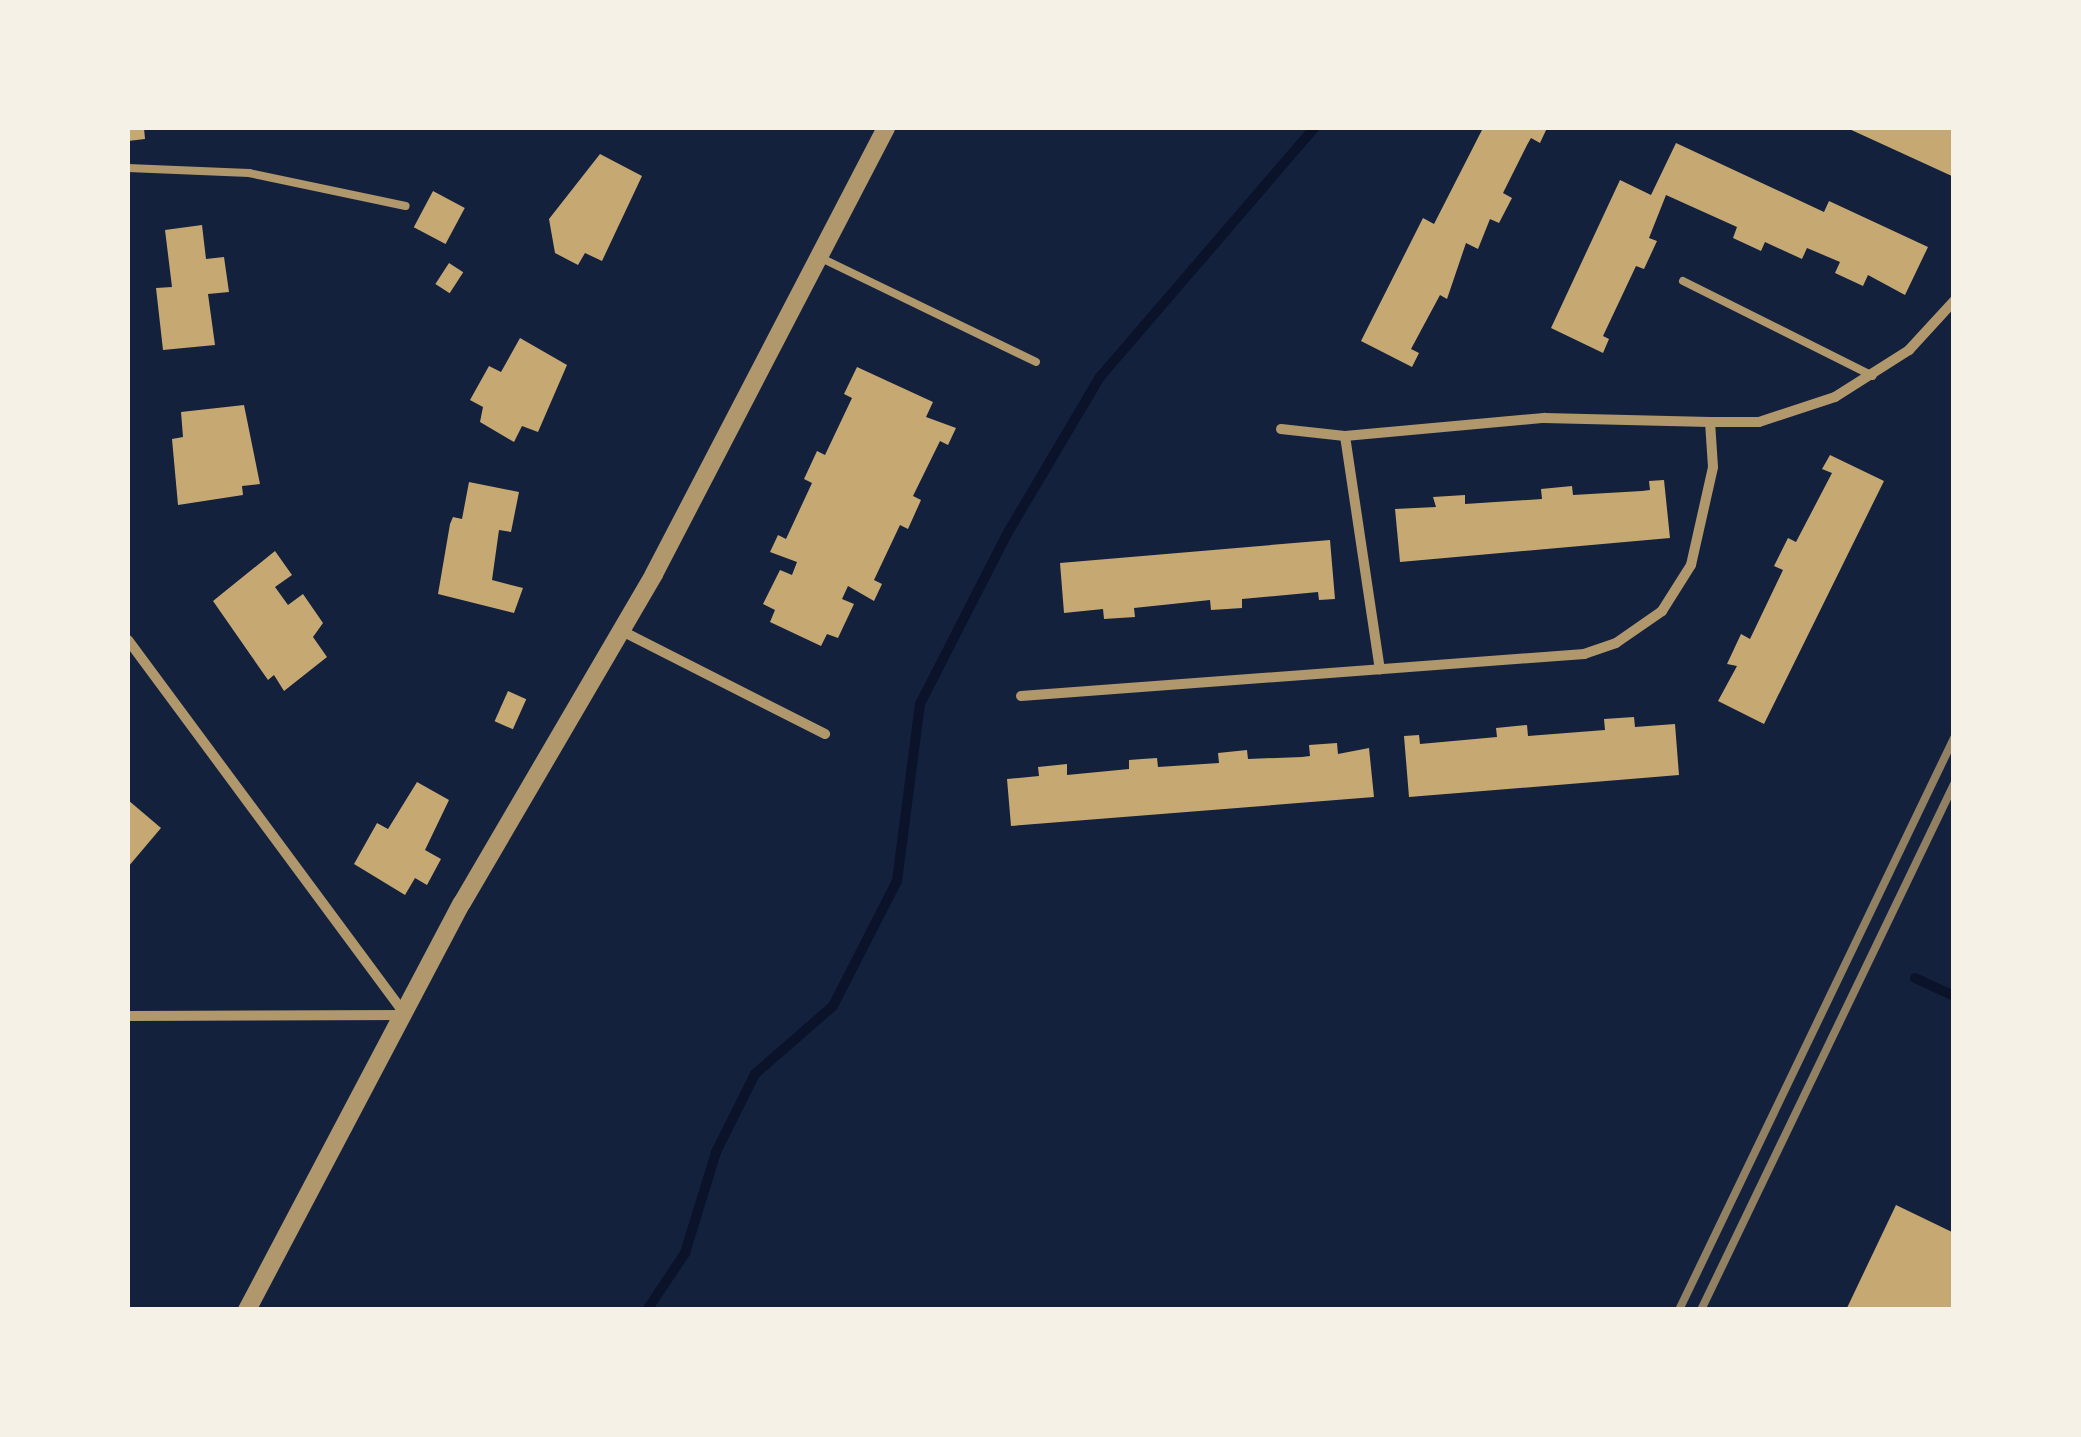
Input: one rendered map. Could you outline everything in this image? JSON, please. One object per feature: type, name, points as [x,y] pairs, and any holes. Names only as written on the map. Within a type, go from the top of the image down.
[{"type":"street","points":[[248,1310],[298,1204],[620,630],[886,128]]},
{"type":"street","points":[[1281,429],[1344,436],[1544,418],[1758,422],[1873,376],[1909,350],[1954,300]]},
{"type":"street","points":[[1020,696],[1584,654],[1642,629],[1678,590],[1702,537],[1713,467],[1710,422]]},
{"type":"street","points":[[1344,436],[1380,669]]},
{"type":"street","points":[[620,630],[825,734]]},
{"type":"street","points":[[128,640],[405,1014]]},
{"type":"street","points":[[128,1016],[405,1014]]},
{"type":"lane","points":[[128,168],[249,173],[406,206]]},
{"type":"lane","points":[[819,256],[1036,362]]},
{"type":"lane","points":[[1683,281],[1873,376]]},
{"type":"building","points":[[128,128],[144,128],[145,139],[128,141]]},
{"type":"building","points":[[1483,128],[1547,128],[1540,143],[1531,138],[1527,145],[1503,193],[1512,198],[1499,223],[1490,219],[1478,249],[1466,243],[1447,299],[1440,295],[1411,349],[1419,353],[1412,367],[1361,341],[1423,218],[1434,224]]},
{"type":"building","points":[[1847,128],[1954,128],[1954,177],[1906,155]]},
{"type":"building","points":[[1676,143],[1824,212],[1829,201],[1928,247],[1905,295],[1868,275],[1863,286],[1835,273],[1840,262],[1807,248],[1802,259],[1765,242],[1761,251],[1733,238],[1737,227],[1666,195],[1649,238],[1657,241],[1644,269],[1636,266],[1603,336],[1609,339],[1603,353],[1551,328],[1620,180],[1651,195]]},
{"type":"building","points":[[600,154],[642,176],[602,261],[585,253],[578,265],[555,253],[549,219]]},
{"type":"building","points":[[433,191],[465,208],[446,244],[414,227]]},
{"type":"building","points":[[202,225],[206,259],[224,257],[229,292],[208,294],[215,345],[163,350],[156,288],[172,287],[165,230]]},
{"type":"building","points":[[449,263],[463,272],[450,293],[435,284]]},
{"type":"building","points":[[520,338],[567,365],[538,432],[522,426],[514,442],[480,422],[483,407],[470,400],[489,366],[501,372]]},
{"type":"building","points":[[857,367],[933,402],[926,417],[956,428],[948,445],[940,441],[913,496],[921,500],[908,529],[900,525],[874,580],[882,584],[874,601],[848,586],[842,599],[854,604],[838,638],[827,634],[821,646],[770,622],[775,610],[763,604],[780,570],[792,575],[797,562],[770,552],[778,535],[786,539],[812,483],[804,479],[817,451],[825,455],[852,398],[844,394]]},
{"type":"building","points":[[244,405],[260,484],[242,486],[243,495],[178,505],[172,439],[183,437],[181,412]]},
{"type":"building","points":[[1830,455],[1884,481],[1764,724],[1718,701],[1737,666],[1727,664],[1741,634],[1750,639],[1783,570],[1774,566],[1788,538],[1796,542],[1832,473],[1822,469]]},
{"type":"building","points":[[1664,480],[1670,538],[1400,562],[1395,509],[1436,507],[1433,497],[1465,495],[1465,504],[1542,499],[1541,489],[1572,486],[1573,495],[1642,491],[1650,490],[1649,481]]},
{"type":"building","points":[[469,482],[519,492],[511,532],[499,530],[492,580],[523,588],[514,613],[438,594],[450,524],[453,517],[462,519]]},
{"type":"building","points":[[1330,540],[1335,599],[1319,600],[1318,592],[1242,599],[1242,608],[1211,610],[1210,600],[1134,608],[1135,617],[1104,619],[1103,609],[1064,613],[1060,563]]},
{"type":"building","points":[[275,551],[292,575],[275,587],[288,605],[303,594],[323,623],[313,637],[327,657],[284,691],[274,675],[268,680],[213,601]]},
{"type":"building","points":[[508,691],[526,699],[513,729],[495,721]]},
{"type":"building","points":[[1634,717],[1635,727],[1675,724],[1679,775],[1409,797],[1404,736],[1419,735],[1420,744],[1497,737],[1496,728],[1527,725],[1528,736],[1605,730],[1604,719]]},
{"type":"building","points":[[1337,743],[1338,754],[1369,748],[1374,797],[1011,826],[1007,779],[1039,776],[1038,767],[1067,764],[1067,775],[1129,769],[1129,760],[1157,758],[1158,767],[1219,763],[1218,753],[1247,750],[1248,759],[1302,757],[1310,756],[1309,745]]},
{"type":"building","points":[[417,782],[449,800],[425,850],[441,859],[427,885],[415,878],[405,895],[354,864],[377,823],[388,829]]},
{"type":"building","points":[[128,800],[161,828],[128,867]]},
{"type":"building","points":[[1896,1205],[1954,1233],[1954,1310],[1846,1310]]},
{"type":"waterway","points":[[647,1310],[685,1253],[716,1152],[755,1074],[833,1006],[897,881],[920,704],[1007,534],[1100,377],[1314,128]]},
{"type":"waterway","points":[[1915,978],[1954,996]]},
{"type":"railway","points":[[1679,1310],[1954,738]]},
{"type":"railway","points":[[1701,1310],[1954,784]]}]
